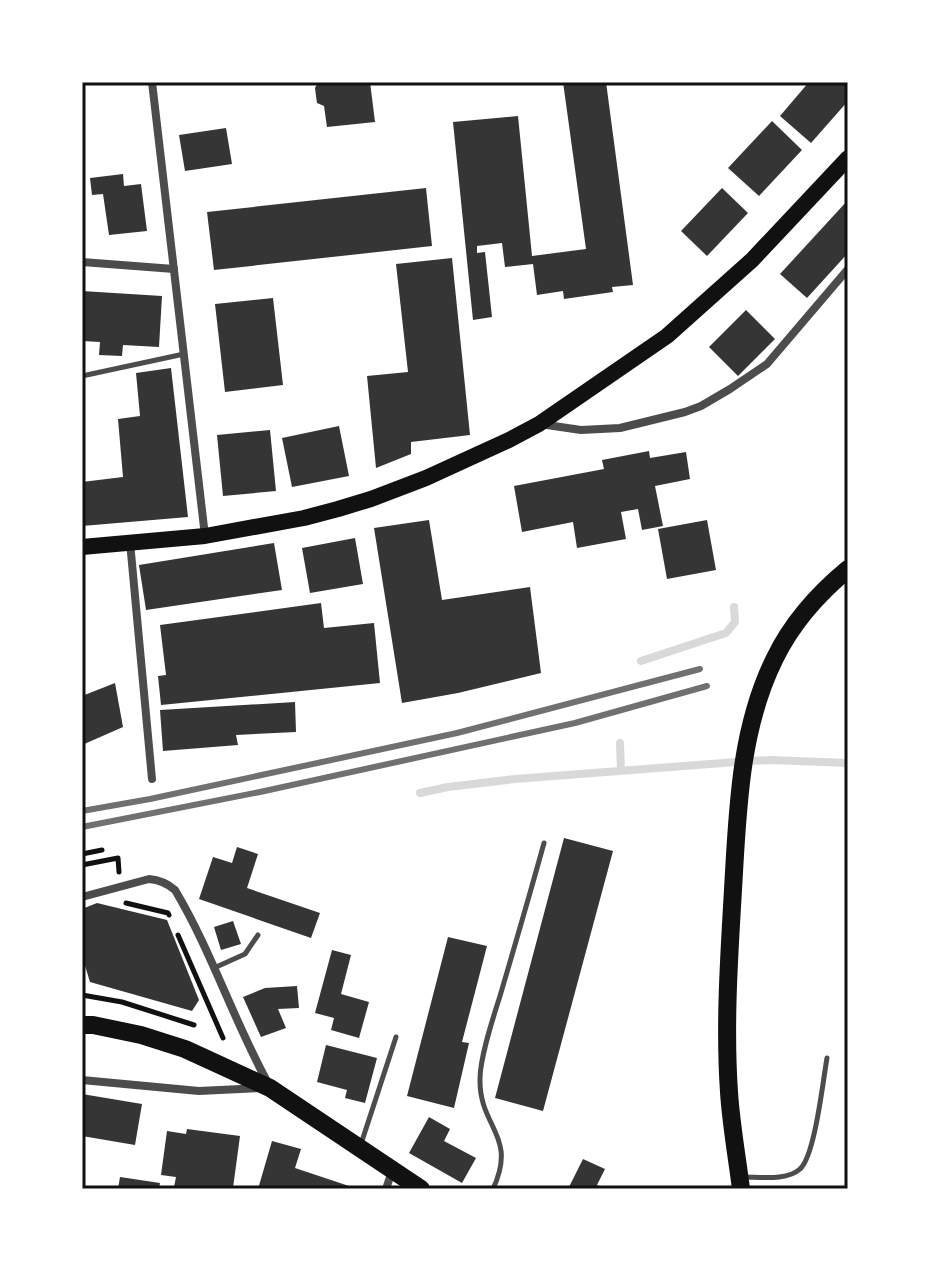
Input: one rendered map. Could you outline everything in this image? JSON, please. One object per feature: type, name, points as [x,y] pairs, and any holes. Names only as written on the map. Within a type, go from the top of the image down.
[{"type":"main road","points":[[82,547],[205,536],[304,518],[371,499],[509,440],[539,424],[667,336],[752,260],[848,158]]},
{"type":"main road","points":[[740,1183],[729,1093],[727,1022],[733,877],[740,792],[751,726],[775,657],[800,619],[831,583],[848,569]]},
{"type":"main road","points":[[82,1025],[141,1035],[185,1049],[270,1088],[421,1189]]},
{"type":"street","points":[[152,82],[205,536]]},
{"type":"street","points":[[82,262],[174,269]]},
{"type":"street","points":[[539,424],[581,430],[620,428],[701,406],[767,364],[848,269]]},
{"type":"street","points":[[130,542],[152,779]]},
{"type":"street","points":[[82,897],[149,879],[167,883],[175,890],[214,968],[249,1050],[270,1088],[199,1091],[82,1080]]},
{"type":"street","points":[[386,1189],[393,1171]]},
{"type":"lane","points":[[82,376],[184,354]]},
{"type":"lane","points":[[493,1189],[500,1174],[502,1146],[484,1111],[481,1070],[544,843]]},
{"type":"lane","points":[[214,968],[245,954],[258,935]]},
{"type":"lane","points":[[360,1149],[396,1037]]},
{"type":"lane","points":[[740,1183],[781,1177],[800,1170],[810,1155],[827,1058]]},
{"type":"path","points":[[82,854],[102,850]]},
{"type":"path","points":[[120,902],[168,913],[223,1038]]},
{"type":"path","points":[[82,995],[122,1002],[194,1025]]},
{"type":"building","points":[[318,82],[370,82],[375,122],[327,127],[324,106],[317,103],[315,88]]},
{"type":"building","points":[[563,82],[606,82],[633,285],[612,287],[613,292],[564,299],[563,291],[537,295],[533,264],[505,267],[502,243],[477,246],[477,253],[485,252],[492,317],[473,320],[453,122],[518,116],[532,256],[586,249]]},
{"type":"building","points":[[809,82],[844,82],[848,86],[848,101],[811,143],[780,116]]},
{"type":"building","points":[[772,121],[802,150],[759,196],[728,168]]},
{"type":"building","points":[[226,128],[232,164],[185,171],[179,135]]},
{"type":"building","points":[[123,174],[124,186],[141,184],[147,231],[109,235],[103,194],[92,195],[90,178]]},
{"type":"building","points":[[426,188],[432,246],[214,270],[207,212]]},
{"type":"building","points":[[722,188],[748,213],[707,256],[681,231]]},
{"type":"building","points":[[848,200],[848,253],[807,298],[780,274]]},
{"type":"building","points":[[452,258],[470,435],[411,442],[411,454],[376,468],[367,376],[408,372],[396,264]]},
{"type":"building","points":[[82,291],[162,296],[159,347],[123,345],[122,356],[99,355],[100,342],[82,341]]},
{"type":"building","points":[[273,298],[283,385],[225,392],[215,304]]},
{"type":"building","points":[[746,310],[775,339],[738,376],[709,347]]},
{"type":"building","points":[[171,368],[188,517],[82,526],[82,482],[123,477],[118,419],[140,416],[136,373]]},
{"type":"building","points":[[339,426],[349,476],[292,487],[282,438]]},
{"type":"building","points":[[270,430],[276,491],[223,496],[217,435]]},
{"type":"building","points":[[649,451],[650,458],[686,452],[690,479],[655,486],[663,526],[642,530],[638,509],[621,512],[626,539],[577,548],[573,522],[522,532],[514,486],[604,469],[602,460]]},
{"type":"building","points":[[429,520],[442,600],[530,587],[541,673],[402,703],[374,528]]},
{"type":"building","points":[[707,520],[716,570],[667,579],[658,529]]},
{"type":"building","points":[[355,538],[363,584],[310,593],[302,548]]},
{"type":"building","points":[[274,543],[282,590],[146,610],[139,565]]},
{"type":"building","points":[[321,603],[324,628],[374,623],[380,683],[161,705],[158,676],[166,675],[160,625]]},
{"type":"building","points":[[115,683],[123,727],[82,745],[82,696]]},
{"type":"building","points":[[295,702],[296,732],[236,735],[238,745],[163,751],[160,710]]},
{"type":"building","points":[[564,838],[613,851],[543,1111],[495,1098]]},
{"type":"building","points":[[237,847],[258,854],[247,888],[320,913],[311,938],[199,899],[213,857],[232,863]]},
{"type":"building","points":[[97,903],[167,920],[199,1000],[192,1011],[90,982],[82,956],[82,909]]},
{"type":"building","points":[[233,921],[241,944],[221,950],[214,927]]},
{"type":"building","points":[[448,937],[487,946],[462,1042],[469,1043],[454,1108],[407,1096]]},
{"type":"building","points":[[332,950],[351,955],[341,994],[369,1002],[359,1038],[331,1030],[334,1018],[315,1013]]},
{"type":"building","points":[[297,986],[299,1008],[278,1009],[286,1028],[261,1037],[243,997],[265,988]]},
{"type":"building","points":[[326,1045],[377,1058],[365,1103],[345,1098],[347,1090],[317,1082]]},
{"type":"building","points":[[82,1094],[142,1104],[135,1145],[82,1136]]},
{"type":"building","points":[[429,1117],[450,1129],[444,1141],[476,1158],[462,1183],[409,1153]]},
{"type":"building","points":[[187,1129],[240,1136],[233,1188],[174,1187],[176,1177],[161,1175],[167,1131],[186,1134]]},
{"type":"building","points":[[272,1141],[301,1149],[295,1168],[358,1189],[258,1189]]},
{"type":"building","points":[[583,1159],[605,1169],[597,1185],[606,1189],[568,1189]]},
{"type":"building","points":[[120,1177],[160,1183],[159,1189],[118,1189]]},
{"type":"waterway","points":[[641,661],[726,633],[735,622],[734,607]]},
{"type":"waterway","points":[[620,743],[621,770]]},
{"type":"waterway","points":[[420,793],[515,779],[749,761],[848,763]]},
{"type":"railway","points":[[82,811],[457,733],[700,669]]},
{"type":"railway","points":[[82,827],[260,792],[575,723],[707,686]]}]
